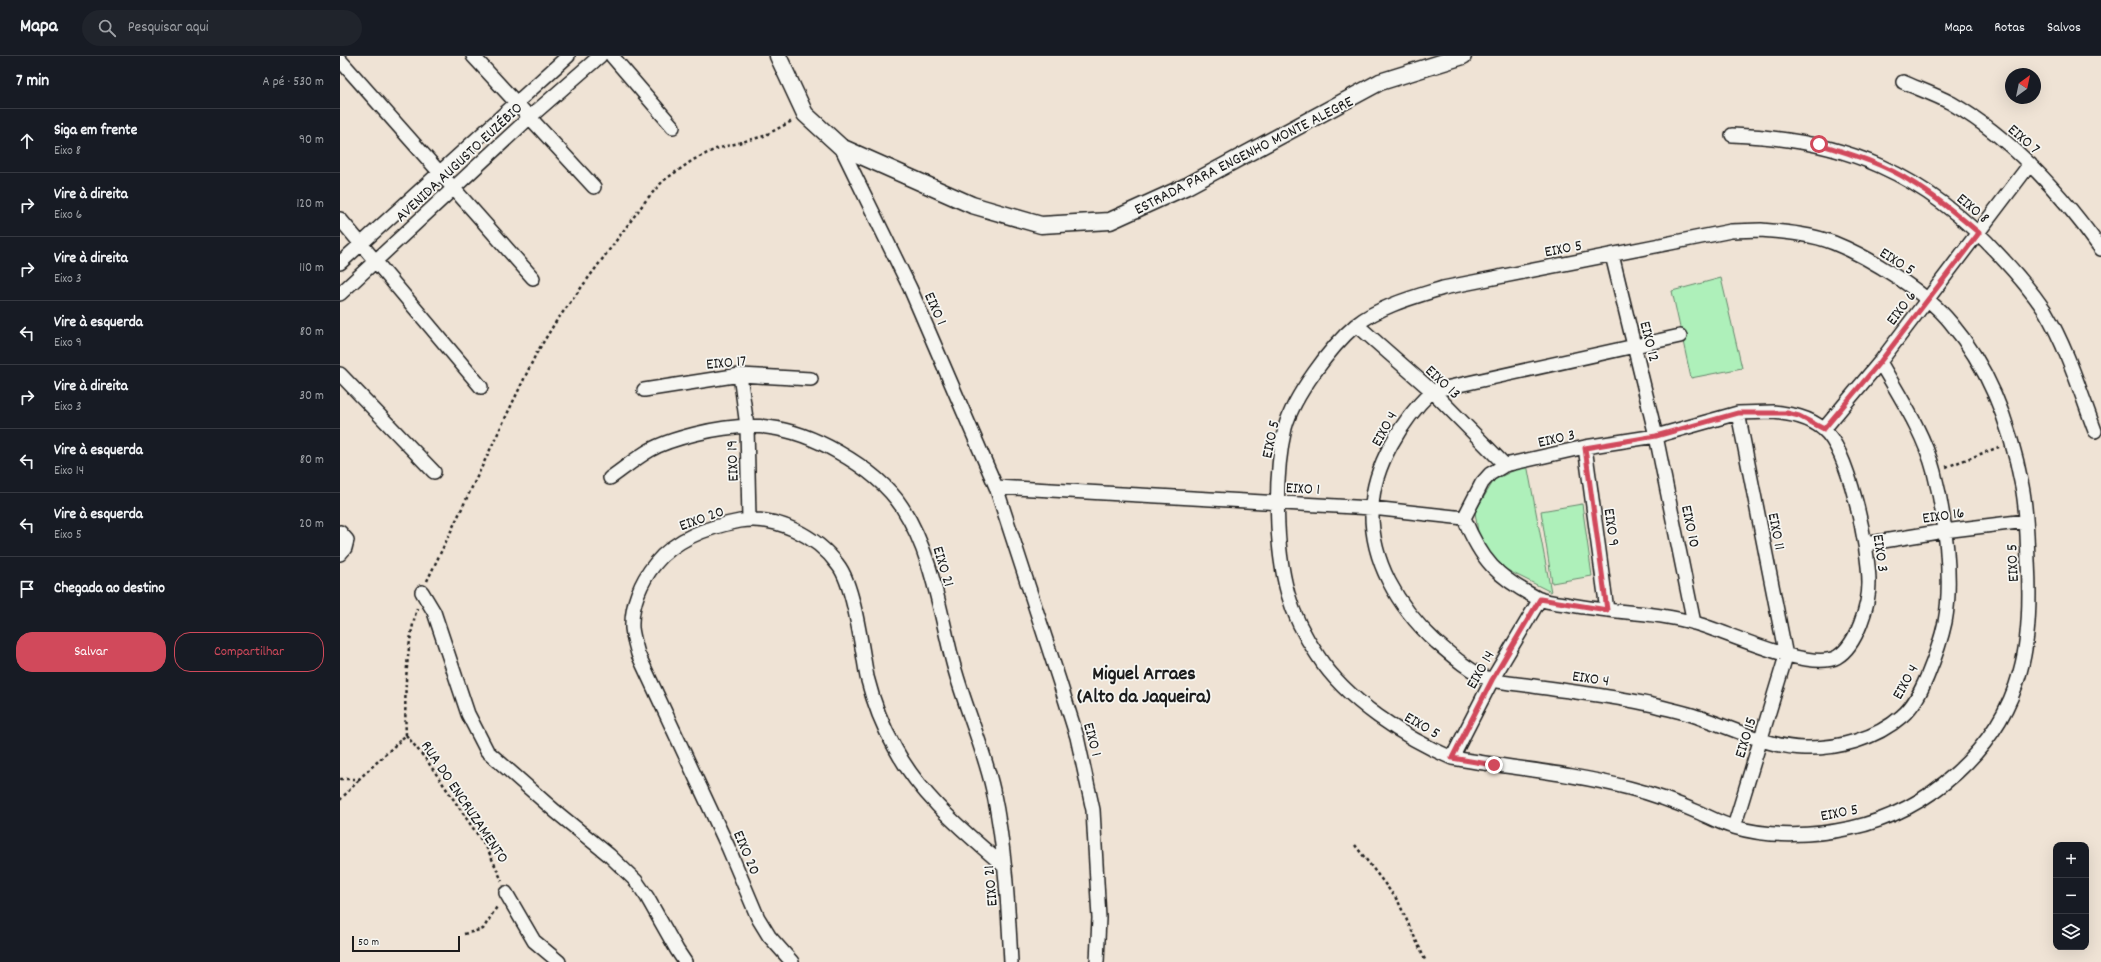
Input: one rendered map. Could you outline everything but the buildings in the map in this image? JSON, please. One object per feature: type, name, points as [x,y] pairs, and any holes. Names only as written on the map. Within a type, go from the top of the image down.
[{"type":"street","points":[[473,56],[594,187]]},
{"type":"street","name":"AVENIDA AUGUSTO EUZÉBIO","points":[[340,263],[439,171],[568,56]]},
{"type":"street","name":"AVENIDA AUGUSTO EUZÉBIO","points":[[340,294],[452,188],[600,56]]},
{"type":"street","points":[[612,56],[673,127]]},
{"type":"street","points":[[778,56],[805,114]]},
{"type":"street","name":"ESTRADA PARA ENGENHO MONTE ALEGRE","points":[[805,114],[841,147],[972,205],[1041,225],[1110,221],[1187,186],[1380,82],[1463,56]]},
{"type":"street","points":[[340,60],[533,278]]},
{"type":"street","name":"EIXO 7","points":[[1903,82],[1951,103],[1993,133],[2030,164],[2073,211],[2101,249]]},
{"type":"street","name":"EIXO 8","points":[[1732,135],[1765,136],[1819,144],[1864,159],[1910,180],[1950,208],[1979,233],[2019,277],[2044,311],[2071,367],[2095,431]]},
{"type":"street","name":"EIXO 1","points":[[841,147],[910,288],[996,487],[1059,680],[1087,778],[1093,810],[1099,918],[1097,962]]},
{"type":"street","name":"EIXO 6","points":[[1824,429],[1880,362],[2030,164]]},
{"type":"street","points":[[340,219],[481,387]]},
{"type":"street","name":"EIXO 5","points":[[1761,230],[1788,232],[1833,243],[1877,266],[1927,299],[1950,321],[1983,369],[1996,395],[2022,487],[2026,521],[2029,588],[2027,625],[2021,670],[1998,723],[1967,763],[1944,784],[1918,802],[1877,821],[1850,828],[1814,833],[1784,834],[1734,828],[1660,797],[1595,780],[1452,758],[1430,749],[1403,733],[1377,715],[1337,680],[1319,658],[1296,617],[1288,594],[1281,560],[1278,503],[1280,460],[1286,427],[1296,404],[1312,376],[1327,356],[1357,325],[1375,314],[1412,298],[1443,288],[1731,231],[1761,230]]},
{"type":"street","name":"EIXO 12","points":[[1612,255],[1636,347],[1656,436]]},
{"type":"street","name":"EIXO 13","points":[[1357,325],[1432,392],[1505,465]]},
{"type":"street","name":"EIXO 4","points":[[1680,336],[1432,392],[1414,408],[1392,443],[1382,466],[1372,508],[1375,540],[1381,562],[1396,596],[1408,614],[1450,654],[1473,670],[1492,680],[1642,702],[1699,717],[1761,740],[1805,748],[1844,744],[1861,740],[1878,732],[1904,715],[1915,701],[1924,684],[1933,662],[1944,624],[1948,590],[1944,531],[1934,472],[1914,422],[1880,362]]},
{"type":"street","points":[[340,374],[434,472]]},
{"type":"street","name":"EIXO 17","points":[[644,390],[740,375],[811,379]]},
{"type":"street","name":"EIXO 19","points":[[740,375],[746,426],[750,519]]},
{"type":"street","name":"EIXO 3","points":[[1738,413],[1787,413],[1799,416],[1824,429],[1841,453],[1846,467],[1865,544],[1869,584],[1858,631],[1846,650],[1836,658],[1825,661],[1811,661],[1786,656],[1694,623],[1540,599],[1493,569],[1481,554],[1464,518],[1482,483],[1490,474],[1505,465],[1585,448],[1656,436],[1738,413]]},
{"type":"street","name":"EIXO 11","points":[[1738,413],[1786,656]]},
{"type":"street","name":"EIXO 21","points":[[610,478],[650,450],[670,440],[722,427],[746,426],[783,428],[806,436],[826,446],[868,472],[901,505],[925,553],[952,661],[992,788],[1005,867],[1012,962]]},
{"type":"street","name":"EIXO 10","points":[[1656,436],[1694,623]]},
{"type":"street","name":"EIXO 9","points":[[1585,448],[1607,610]]},
{"type":"street","name":"EIXO 1","points":[[996,487],[1372,508],[1464,518]]},
{"type":"street","name":"EIXO 20","points":[[792,962],[769,936],[758,918],[728,847],[638,654],[632,629],[633,611],[645,578],[656,562],[678,544],[695,534],[718,525],[750,519],[770,521],[786,526],[819,546],[839,565],[848,587],[868,679],[882,721],[894,747],[907,770],[924,793],[1005,867]]},
{"type":"street","name":"EIXO 16","points":[[1865,544],[1944,531],[2026,521]]},
{"type":"street","points":[[340,532],[347,540],[345,548],[340,554]]},
{"type":"street","points":[[422,592],[434,612],[468,714],[487,751],[555,811],[609,855],[636,881],[685,962]]},
{"type":"street","name":"EIXO 14","points":[[1452,758],[1492,680],[1540,599]]},
{"type":"street","name":"EIXO 15","points":[[1734,828],[1786,656]]},
{"type":"street","points":[[506,893],[534,941],[559,962]]},
{"type":"path","points":[[406,735],[405,703],[407,672],[415,614],[422,592],[443,544],[468,496],[536,354],[568,306],[647,199],[663,181],[693,160],[716,149],[764,136],[805,114]]},
{"type":"path","points":[[1934,472],[2010,442]]},
{"type":"path","name":"RUA DO ENCRUZAMENTO","points":[[340,800],[359,779],[406,735],[428,762],[488,850],[506,893]]},
{"type":"path","points":[[340,779],[359,779]]},
{"type":"path","points":[[1355,845],[1398,901],[1426,962]]},
{"type":"path","points":[[464,934],[483,929],[506,893]]},
{"type":"green space","points":[[1721,278],[1742,368],[1691,378],[1672,291]]},
{"type":"green space","points":[[1527,464],[1551,592],[1499,566],[1479,539],[1475,512],[1494,480]]},
{"type":"green space","points":[[1582,504],[1592,576],[1552,583],[1541,511]]},
{"type":"district","name":"Miguel Arraes (Alto da Jaqueira)","points":[[1144,684]]},
{"type":"route","points":[[1494,765],[1452,758],[1492,680],[1540,599],[1578,607],[1607,610],[1585,448],[1656,436],[1738,413],[1787,413],[1799,416],[1824,429],[1880,362],[1979,233],[1950,208],[1910,180],[1864,159],[1819,144]]}]
